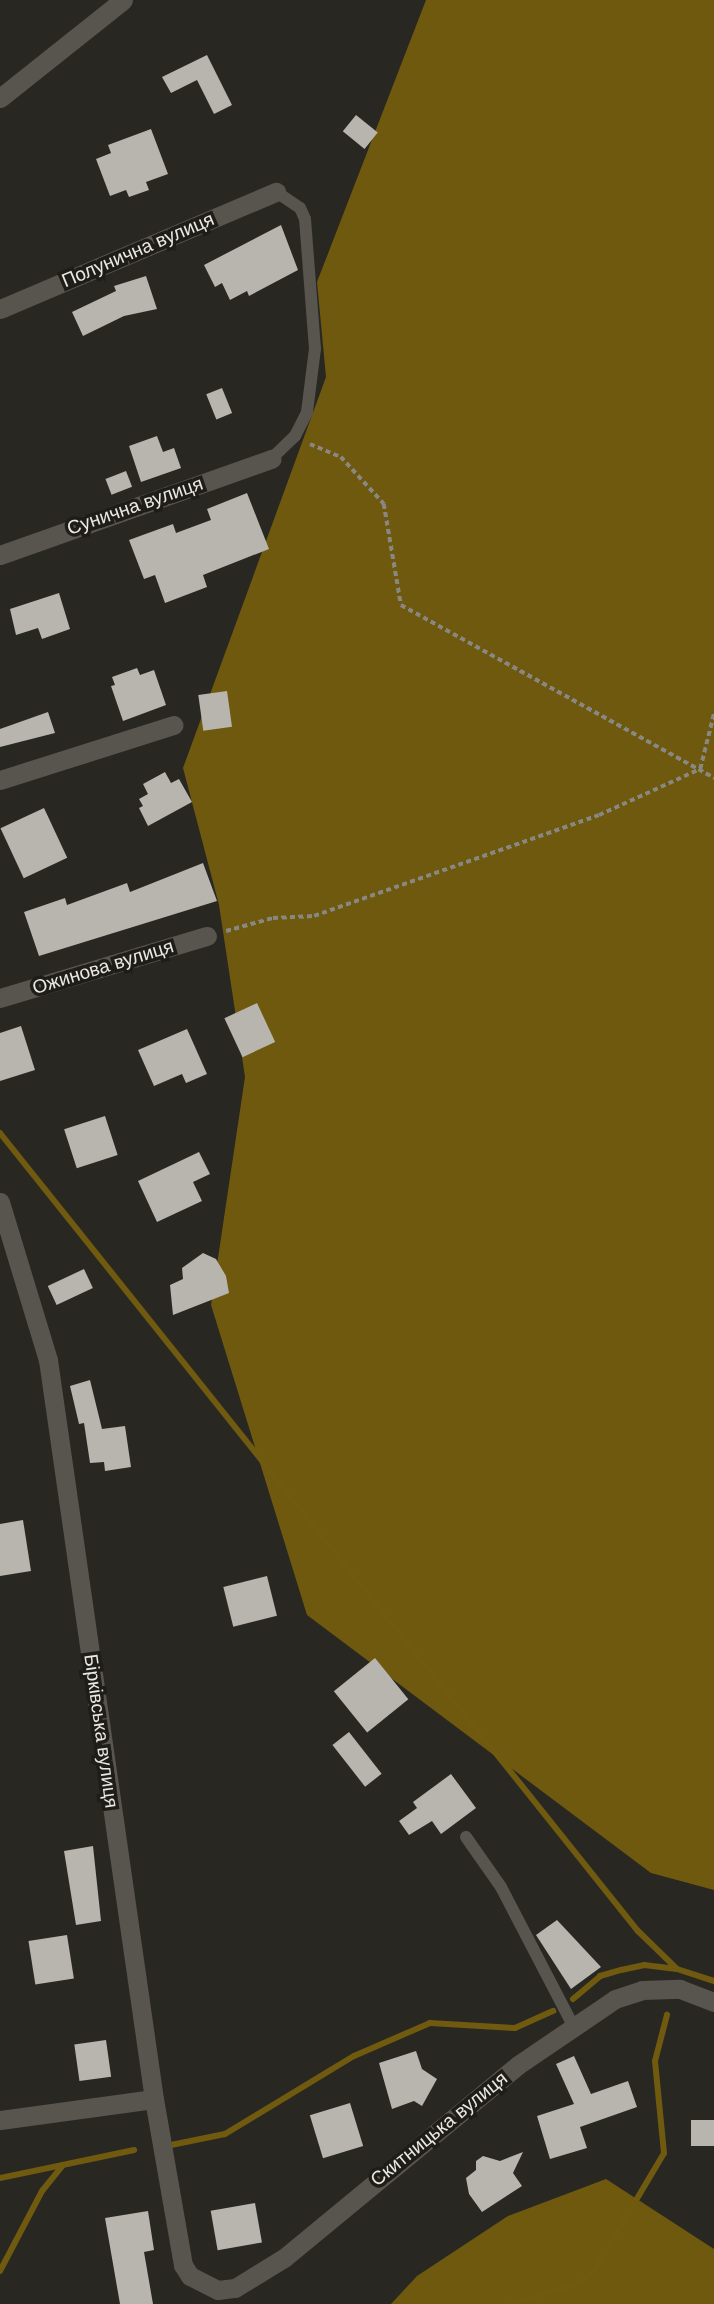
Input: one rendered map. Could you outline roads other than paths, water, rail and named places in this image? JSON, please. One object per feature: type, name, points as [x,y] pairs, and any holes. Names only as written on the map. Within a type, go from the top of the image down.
[{"type":"street","points":[[0,98],[123,0]]},
{"type":"street","name":"Полунична вулиця","points":[[0,309],[276,192]]},
{"type":"street","name":"Сунична вулиця","points":[[0,555],[271,459]]},
{"type":"street","points":[[0,780],[173,725]]},
{"type":"street","name":"Ожинова вулиця","points":[[0,998],[206,936]]},
{"type":"street","name":"Бірківська вулиця","points":[[0,1202],[48,1360],[154,2099],[183,2265]]},
{"type":"street","name":"Скитницька вулиця","points":[[183,2265],[203,2286],[219,2290],[235,2288],[284,2258],[496,2083],[615,1999],[642,1990],[680,1989],[714,2002]]},
{"type":"street","points":[[0,2120],[154,2099]]},
{"type":"lane","points":[[271,459],[295,436],[307,412],[314,379],[313,303],[305,219],[300,208],[276,192]]},
{"type":"lane","points":[[466,1837],[500,1887],[574,2027]]},
{"type":"waterway","points":[[0,1133],[638,1931],[677,1969],[714,1981]]},
{"type":"waterway","points":[[573,1999],[600,1976],[644,1965],[677,1969]]},
{"type":"waterway","points":[[171,2145],[225,2134],[354,2056],[430,2023],[515,2028],[553,2011]]},
{"type":"waterway","points":[[510,2304],[575,2285],[594,2271],[664,2153],[655,2061],[667,2015]]},
{"type":"waterway","points":[[0,2178],[134,2150]]},
{"type":"waterway","points":[[0,2271],[42,2191],[62,2166]]}]
